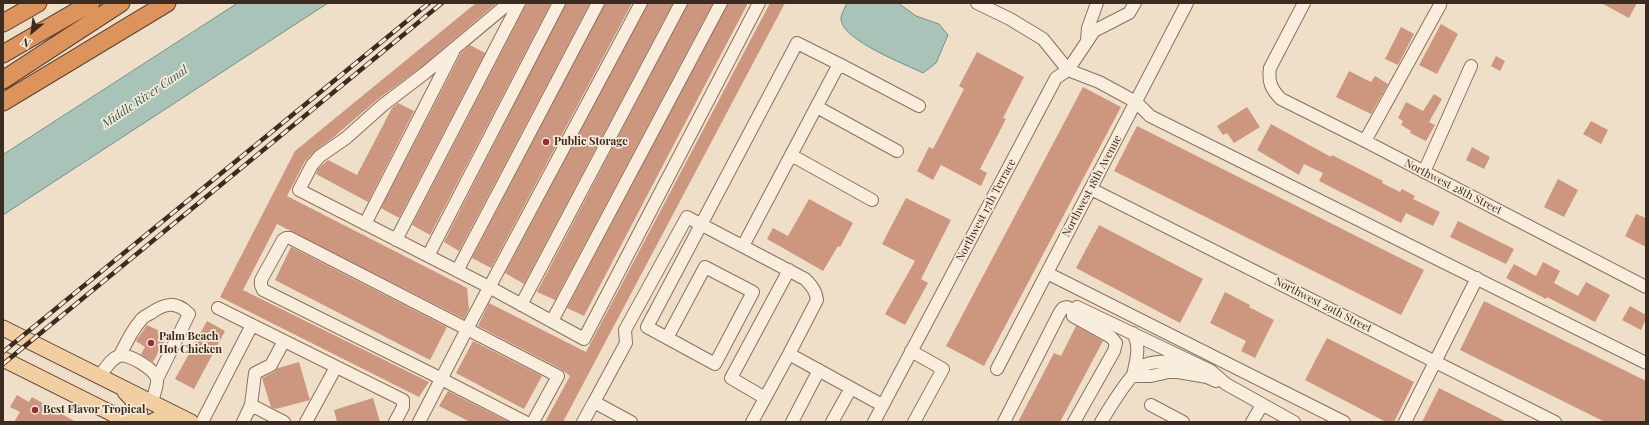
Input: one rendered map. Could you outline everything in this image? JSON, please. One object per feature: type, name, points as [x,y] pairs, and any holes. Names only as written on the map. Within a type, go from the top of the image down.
[{"type":"highway","points":[[3,23],[38,3]]},
{"type":"highway","points":[[3,54],[91,3]]},
{"type":"highway","points":[[3,80],[121,3]]},
{"type":"highway","points":[[3,102],[167,3]]},
{"type":"main road","points":[[3,328],[187,420]]},
{"type":"main road","points":[[3,359],[129,422]]},
{"type":"main road","points":[[119,386],[136,404],[141,413],[141,422]]},
{"type":"main road","points":[[151,422],[162,417],[187,420]]},
{"type":"street","points":[[509,3],[425,73],[383,104],[346,138],[320,156],[312,165],[299,190],[489,287],[584,338],[759,3]]},
{"type":"street","points":[[396,240],[519,3]]},
{"type":"street","points":[[428,256],[559,3]]},
{"type":"street","points":[[457,271],[598,3]]},
{"type":"street","points":[[419,422],[489,287],[641,3]]},
{"type":"street","points":[[521,305],[681,3]]},
{"type":"street","points":[[552,321],[721,3]]},
{"type":"street","points":[[977,3],[1010,19],[1043,39],[1068,70],[1099,82],[1136,102],[1150,116],[1646,363]]},
{"type":"street","points":[[1087,42],[1088,28],[1098,3]]},
{"type":"street","name":"Northwest 17th Terrace","points":[[874,422],[1056,78],[1068,70],[1094,31],[1129,13],[1135,3]]},
{"type":"street","name":"Northwest 18th Avenue","points":[[996,369],[1187,3]]},
{"type":"street","name":"Northwest 28th Street","points":[[1304,3],[1270,68],[1269,79],[1272,90],[1281,99],[1646,287]]},
{"type":"street","points":[[1365,141],[1440,4]]},
{"type":"street","points":[[667,338],[705,267],[753,292],[715,364],[667,338],[647,327],[797,43],[919,106]]},
{"type":"street","points":[[365,224],[455,47]]},
{"type":"street","points":[[743,246],[839,64]]},
{"type":"street","points":[[1424,172],[1471,66]]},
{"type":"street","points":[[817,107],[897,151]]},
{"type":"street","points":[[791,155],[872,200]]},
{"type":"street","name":"Northwest 29th Street","points":[[1091,188],[1555,422]]},
{"type":"street","points":[[583,422],[626,343],[625,330],[687,217],[805,279],[816,293],[817,300],[752,422]]},
{"type":"street","points":[[525,422],[263,290],[261,280],[282,240],[290,238],[558,376],[533,422]]},
{"type":"street","points":[[765,398],[731,378],[789,270]]},
{"type":"street","points":[[1047,273],[1344,422]]},
{"type":"street","points":[[1405,422],[1477,278]]},
{"type":"street","points":[[99,376],[114,358],[120,355],[130,336],[141,320],[159,308],[170,305],[181,306],[189,314],[157,379],[152,403]]},
{"type":"street","points":[[1004,422],[1060,312],[1063,308],[1067,307],[1073,310]]},
{"type":"street","points":[[1073,310],[1077,307],[1133,333],[1211,371],[1226,384]]},
{"type":"street","points":[[218,308],[402,400],[403,406],[395,422]]},
{"type":"street","points":[[1073,310],[1073,316],[1111,337],[1116,343],[1114,351],[1074,422]]},
{"type":"street","points":[[202,422],[252,325]]},
{"type":"street","points":[[1133,333],[1137,340],[1138,348],[1133,376]]},
{"type":"street","points":[[243,422],[251,405],[256,373],[271,366],[284,341]]},
{"type":"street","points":[[911,351],[943,369],[914,422]]},
{"type":"street","points":[[789,354],[882,405]]},
{"type":"street","points":[[120,355],[130,357],[145,366],[154,373],[157,379]]},
{"type":"street","points":[[1101,422],[1129,380],[1142,366],[1168,361],[1195,363]]},
{"type":"street","points":[[306,422],[336,367]]},
{"type":"street","points":[[792,422],[819,370]]},
{"type":"street","points":[[1133,376],[1151,376],[1168,372],[1178,372],[1207,377],[1226,384],[1294,422]]},
{"type":"street","points":[[832,422],[851,388]]},
{"type":"street","points":[[594,402],[631,422]]},
{"type":"street","points":[[251,405],[284,422]]},
{"type":"street","points":[[1151,405],[1183,422]]},
{"type":"street","points":[[1252,422],[1262,405]]},
{"type":"water","name":"Middle River Canal","points":[[238,3],[328,3],[3,215],[3,155]]},
{"type":"water","points":[[847,3],[898,3],[916,16],[939,24],[948,35],[936,63],[923,73],[864,44],[845,28],[841,20]]},
{"type":"building","points":[[476,3],[497,3],[420,68],[378,99],[315,151],[305,161],[287,196],[467,288],[469,309],[464,319],[277,224],[243,290],[429,382],[419,397],[220,297],[295,151]]},
{"type":"building","points":[[527,3],[551,3],[430,235],[412,225]]},
{"type":"building","points":[[566,3],[590,3],[459,251],[444,242]]},
{"type":"building","points":[[605,3],[632,3],[491,268],[472,258]]},
{"type":"building","points":[[648,3],[673,3],[524,284],[505,273]]},
{"type":"building","points":[[688,3],[713,3],[555,300],[537,292]]},
{"type":"building","points":[[728,3],[748,3],[584,316],[567,308]]},
{"type":"building","points":[[770,3],[785,3],[563,422],[545,422],[570,376],[561,369],[478,326],[489,303],[586,352]]},
{"type":"building","points":[[1601,3],[1637,3],[1629,18]]},
{"type":"building","points":[[1441,24],[1458,34],[1437,74],[1419,65]]},
{"type":"building","points":[[1401,27],[1414,34],[1398,65],[1385,59]]},
{"type":"building","points":[[470,45],[485,53],[399,218],[381,208],[461,53]]},
{"type":"building","points":[[977,52],[1024,77],[1003,118],[1006,119],[980,169],[987,173],[981,186],[941,165],[933,180],[917,171],[929,147],[933,149],[964,89],[959,86]]},
{"type":"building","points":[[1496,56],[1505,61],[1500,71],[1491,66]]},
{"type":"building","points":[[1349,71],[1371,82],[1375,76],[1388,84],[1371,114],[1336,97]]},
{"type":"building","points":[[1083,87],[1121,107],[984,366],[946,346]]},
{"type":"building","points":[[1434,94],[1442,99],[1429,122],[1435,125],[1426,141],[1410,133],[1411,131],[1401,125],[1403,121],[1398,118],[1406,102],[1423,111]]},
{"type":"building","points":[[398,103],[414,111],[368,202],[316,174],[318,169],[328,160],[357,175],[392,108]]},
{"type":"building","points":[[1247,107],[1260,127],[1234,143],[1227,133],[1223,135],[1217,126]]},
{"type":"building","points":[[1591,121],[1608,130],[1601,144],[1583,134]]},
{"type":"building","points":[[1271,124],[1331,157],[1332,155],[1383,181],[1382,183],[1400,192],[1402,189],[1415,196],[1413,199],[1440,212],[1433,226],[1406,213],[1401,223],[1319,181],[1323,173],[1304,164],[1299,175],[1257,150]]},
{"type":"building","points":[[1137,126],[1424,270],[1401,315],[1114,171]]},
{"type":"building","points":[[1472,147],[1490,157],[1484,169],[1466,160]]},
{"type":"building","points":[[1558,179],[1578,190],[1564,217],[1544,207]]},
{"type":"building","points":[[906,198],[951,220],[921,279],[928,283],[905,325],[885,314],[915,261],[882,244]]},
{"type":"building","points":[[809,199],[853,223],[840,247],[838,246],[823,271],[767,239],[773,228],[788,236]]},
{"type":"building","points":[[1636,214],[1646,218],[1646,247],[1625,236]]},
{"type":"building","points":[[1458,221],[1514,249],[1506,264],[1450,237]]},
{"type":"building","points":[[1099,225],[1203,279],[1180,323],[1076,268]]},
{"type":"building","points":[[291,247],[447,327],[430,360],[275,280]]},
{"type":"building","points":[[1543,262],[1560,271],[1554,283],[1578,296],[1586,282],[1610,295],[1595,322],[1506,278],[1514,264],[1536,276]]},
{"type":"building","points":[[1225,292],[1274,320],[1255,358],[1241,351],[1246,341],[1210,323]]},
{"type":"building","points":[[1484,301],[1646,381],[1646,422],[1605,422],[1460,350]]},
{"type":"building","points":[[1630,306],[1646,315],[1646,319],[1641,330],[1622,320]]},
{"type":"building","points":[[207,321],[225,331],[194,389],[175,379]]},
{"type":"building","name":"Palm Beach Hot Chicken","points":[[147,325],[168,335],[153,362],[141,354],[145,347],[136,341]]},
{"type":"building","points":[[1076,326],[1103,341],[1060,422],[1018,422],[1054,353],[1061,356]]},
{"type":"building","points":[[1327,338],[1414,382],[1394,422],[1386,422],[1305,380]]},
{"type":"building","points":[[473,341],[542,376],[524,409],[456,373]]},
{"type":"building","points":[[299,362],[310,400],[276,409],[271,407],[262,378],[274,372],[278,368]]},
{"type":"building","points":[[1439,388],[1507,422],[1422,422]]},
{"type":"building","points":[[448,391],[509,422],[470,422],[439,406]]},
{"type":"building","name":"Best Flavor Tropical","points":[[17,395],[29,402],[32,397],[76,422],[14,422],[20,412],[10,407]]},
{"type":"building","points":[[373,398],[380,422],[337,422],[334,410]]},
{"type":"railway","points":[[3,352],[429,3]]},
{"type":"railway","points":[[3,364],[442,3]]},
{"type":"place","name":"Public Storage","points":[[546,142]]},
{"type":"place","name":"Palm Beach Hot Chicken","points":[[151,343]]},
{"type":"place","name":"Best Flavor Tropical","points":[[35,410]]}]
